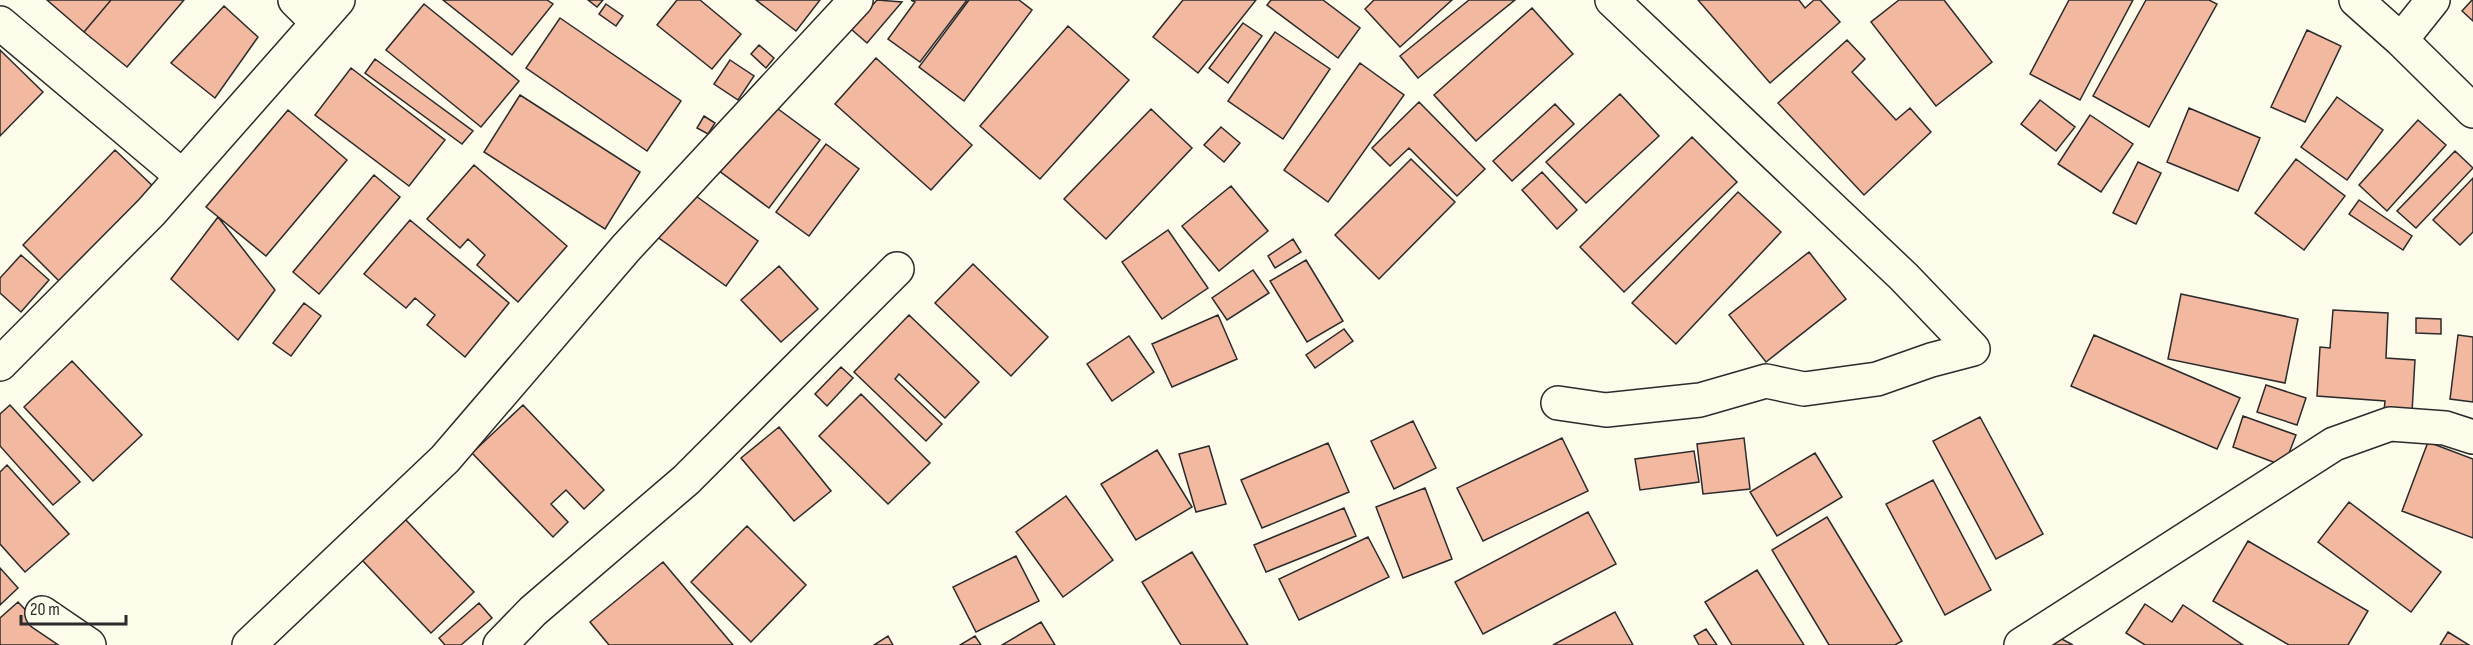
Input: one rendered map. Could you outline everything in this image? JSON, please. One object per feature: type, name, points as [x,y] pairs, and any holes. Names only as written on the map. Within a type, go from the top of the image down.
[{"type":"street","points":[[0,364],[151,212],[328,11],[295,0]]},
{"type":"street","points":[[249,645],[445,459],[626,248],[856,0]]},
{"type":"street","points":[[1558,403],[1606,410],[1700,400],[1766,381],[1804,389],[1877,379],[1931,360],[1973,349],[1904,277],[1612,0]]},
{"type":"street","points":[[2356,0],[2401,40],[2473,111]]},
{"type":"street","points":[[2401,40],[2433,0]]},
{"type":"street","points":[[0,23],[182,176]]},
{"type":"street","points":[[500,645],[533,611],[686,480],[897,269]]},
{"type":"street","points":[[2020,645],[2334,444],[2390,424],[2445,428],[2473,437]]},
{"type":"street","points":[[42,613],[89,645]]},
{"type":"building","points":[[47,0],[111,0],[84,32]]},
{"type":"building","points":[[111,0],[184,0],[127,67],[84,32]]},
{"type":"building","points":[[443,0],[547,0],[553,4],[512,55]]},
{"type":"building","points":[[588,0],[603,0],[597,7]]},
{"type":"building","points":[[677,0],[700,0],[741,34],[712,69],[657,25]]},
{"type":"building","points":[[756,0],[820,0],[796,31]]},
{"type":"building","points":[[877,0],[902,2],[867,43],[851,29]]},
{"type":"building","points":[[911,0],[967,0],[920,62],[888,39],[915,2]]},
{"type":"building","points":[[969,0],[1019,0],[1032,10],[964,101],[919,67]]},
{"type":"building","points":[[1183,0],[1256,0],[1198,73],[1153,37]]},
{"type":"building","points":[[1271,0],[1323,0],[1360,28],[1338,58],[1267,5]]},
{"type":"building","points":[[1374,0],[1452,0],[1400,47],[1365,9]]},
{"type":"building","points":[[1469,0],[1515,0],[1418,78],[1400,56]]},
{"type":"building","points":[[1698,0],[1799,0],[1805,8],[1814,0],[1820,0],[1840,22],[1770,83]]},
{"type":"building","points":[[1899,0],[1944,0],[1992,62],[1936,106],[1871,22]]},
{"type":"building","points":[[2069,0],[2133,0],[2080,100],[2030,74]]},
{"type":"building","points":[[2146,0],[2209,0],[2217,4],[2149,127],[2093,96]]},
{"type":"building","points":[[2473,0],[2473,21],[2462,11]]},
{"type":"building","points":[[424,4],[519,81],[481,127],[386,50]]},
{"type":"building","points":[[606,4],[623,16],[616,26],[599,14]]},
{"type":"building","points":[[224,6],[258,37],[215,98],[171,63]]},
{"type":"building","points":[[1532,8],[1573,54],[1476,141],[1434,95]]},
{"type":"building","points":[[560,18],[681,101],[647,151],[526,68]]},
{"type":"building","points":[[1243,23],[1262,36],[1228,83],[1209,68]]},
{"type":"building","points":[[1068,26],[1129,80],[1040,179],[980,126]]},
{"type":"building","points":[[2307,30],[2341,46],[2305,122],[2271,107]]},
{"type":"building","points":[[1275,32],[1330,69],[1283,139],[1228,101]]},
{"type":"building","points":[[1847,40],[1865,59],[1852,72],[1896,120],[1910,108],[1931,132],[1864,195],[1778,103]]},
{"type":"building","points":[[759,45],[774,58],[766,68],[751,54]]},
{"type":"building","points":[[0,50],[43,92],[0,136]]},
{"type":"building","points":[[876,58],[972,145],[931,190],[835,104]]},
{"type":"building","points":[[375,59],[473,131],[462,144],[365,73]]},
{"type":"building","points":[[730,60],[754,76],[738,100],[714,84]]},
{"type":"building","points":[[1360,63],[1404,95],[1328,202],[1284,170]]},
{"type":"building","points":[[351,68],[445,140],[409,186],[315,115]]},
{"type":"building","points":[[1620,94],[1659,136],[1586,203],[1546,162]]},
{"type":"building","points":[[520,95],[640,172],[605,229],[484,152]]},
{"type":"building","points":[[2337,97],[2383,130],[2347,180],[2301,147]]},
{"type":"building","points":[[2040,100],[2075,127],[2056,151],[2021,124]]},
{"type":"building","points":[[1419,102],[1485,169],[1457,196],[1409,148],[1390,166],[1372,148]]},
{"type":"building","points":[[770,103],[820,140],[769,208],[718,170]]},
{"type":"building","points":[[1555,104],[1574,124],[1512,181],[1493,161]]},
{"type":"building","points":[[2189,108],[2260,138],[2238,191],[2167,162]]},
{"type":"building","points":[[1151,109],[1192,148],[1106,239],[1064,199]]},
{"type":"building","points":[[288,110],[347,160],[266,256],[206,207]]},
{"type":"building","points":[[2090,115],[2133,144],[2101,192],[2058,164]]},
{"type":"building","points":[[704,116],[715,123],[708,134],[697,128]]},
{"type":"building","points":[[2418,120],[2446,145],[2387,211],[2359,185]]},
{"type":"building","points":[[1221,127],[1240,143],[1224,162],[1204,145]]},
{"type":"building","points":[[1692,137],[1737,182],[1624,292],[1580,247]]},
{"type":"building","points":[[826,144],[859,169],[809,236],[776,212]]},
{"type":"building","points":[[115,150],[157,190],[64,286],[23,245]]},
{"type":"building","points":[[2455,151],[2473,168],[2416,228],[2397,211]]},
{"type":"building","points":[[1411,159],[1455,202],[1379,279],[1335,235]]},
{"type":"building","points":[[2296,159],[2345,196],[2304,250],[2255,213]]},
{"type":"building","points":[[2138,162],[2161,173],[2136,224],[2113,213]]},
{"type":"building","points":[[474,165],[567,246],[518,302],[477,265],[485,255],[468,239],[460,248],[427,219]]},
{"type":"building","points":[[1542,172],[1577,210],[1557,229],[1522,190]]},
{"type":"building","points":[[374,175],[400,197],[319,294],[293,272]]},
{"type":"building","points":[[2473,178],[2473,232],[2460,245],[2433,220]]},
{"type":"building","points":[[1231,186],[1268,231],[1219,271],[1182,226]]},
{"type":"building","points":[[689,191],[758,241],[726,286],[656,236]]},
{"type":"building","points":[[1738,192],[1781,232],[1676,344],[1632,303]]},
{"type":"building","points":[[2359,200],[2412,236],[2403,250],[2349,214]]},
{"type":"building","points":[[218,217],[275,290],[238,340],[171,279]]},
{"type":"building","points":[[410,220],[509,303],[465,357],[427,325],[435,315],[415,298],[406,308],[364,274]]},
{"type":"building","points":[[1168,230],[1208,288],[1162,319],[1122,262]]},
{"type":"building","points":[[1293,239],[1301,252],[1275,268],[1268,256]]},
{"type":"building","points":[[1809,252],[1846,299],[1766,362],[1729,315]]},
{"type":"building","points":[[21,255],[49,280],[21,312],[0,293],[0,278]]},
{"type":"building","points":[[1306,260],[1343,321],[1307,342],[1270,281]]},
{"type":"building","points":[[973,264],[1048,337],[1011,376],[935,303]]},
{"type":"building","points":[[779,266],[818,309],[781,342],[741,300]]},
{"type":"building","points":[[1253,270],[1269,293],[1227,320],[1212,298]]},
{"type":"building","points":[[2181,294],[2298,319],[2285,383],[2168,359]]},
{"type":"building","points":[[304,303],[321,316],[291,356],[273,343]]},
{"type":"building","points":[[2333,310],[2388,313],[2386,358],[2415,360],[2412,412],[2384,411],[2385,401],[2317,396],[2320,347],[2330,348]]},
{"type":"building","points":[[909,315],[979,382],[945,418],[899,374],[895,379],[942,424],[926,441],[854,372]]},
{"type":"building","points":[[1218,315],[1237,359],[1172,387],[1152,344]]},
{"type":"building","points":[[2416,318],[2441,319],[2441,334],[2416,333]]},
{"type":"building","points":[[1344,329],[1353,341],[1315,368],[1306,355]]},
{"type":"building","points":[[2094,335],[2240,398],[2217,449],[2071,386]]},
{"type":"building","points":[[2458,335],[2473,337],[2473,402],[2450,399]]},
{"type":"building","points":[[1129,336],[1154,372],[1112,401],[1087,364]]},
{"type":"building","points":[[72,361],[142,435],[93,481],[24,407]]},
{"type":"building","points":[[841,367],[853,378],[827,406],[815,394]]},
{"type":"building","points":[[2266,385],[2306,398],[2297,425],[2257,412]]},
{"type":"building","points":[[861,394],[930,463],[888,504],[819,436]]},
{"type":"building","points":[[10,405],[80,482],[53,505],[0,446],[0,414]]},
{"type":"building","points":[[523,405],[604,490],[584,509],[566,490],[551,504],[568,522],[553,537],[472,453]]},
{"type":"building","points":[[2243,416],[2296,435],[2284,466],[2233,447]]},
{"type":"building","points":[[1980,417],[2043,534],[1996,559],[1933,441]]},
{"type":"building","points":[[1413,421],[1436,468],[1394,489],[1371,441]]},
{"type":"building","points":[[779,427],[831,491],[794,521],[741,458]]},
{"type":"building","points":[[1562,438],[1588,491],[1483,541],[1457,488]]},
{"type":"building","points":[[1744,438],[1750,489],[1703,494],[1697,444]]},
{"type":"building","points":[[2428,442],[2473,459],[2473,538],[2402,511]]},
{"type":"building","points":[[1328,443],[1349,492],[1262,528],[1241,480]]},
{"type":"building","points":[[1209,446],[1226,504],[1196,512],[1179,454]]},
{"type":"building","points":[[1157,450],[1192,507],[1136,540],[1101,484]]},
{"type":"building","points":[[1694,451],[1699,482],[1640,490],[1635,459]]},
{"type":"building","points":[[1815,453],[1842,497],[1777,536],[1750,492]]},
{"type":"building","points":[[7,465],[69,534],[25,572],[0,544],[0,472]]},
{"type":"building","points":[[1933,480],[1991,590],[1945,615],[1886,504]]},
{"type":"building","points":[[1425,488],[1452,559],[1403,578],[1376,507]]},
{"type":"building","points":[[1066,496],[1113,560],[1063,597],[1016,532]]},
{"type":"building","points":[[2349,502],[2441,572],[2411,612],[2318,542]]},
{"type":"building","points":[[1344,508],[1356,536],[1266,572],[1254,545]]},
{"type":"building","points":[[1588,512],[1616,564],[1483,634],[1455,582]]},
{"type":"building","points":[[1827,517],[1902,641],[1895,645],[1829,645],[1772,550]]},
{"type":"building","points":[[405,519],[474,592],[431,633],[362,560]]},
{"type":"building","points":[[747,526],[806,585],[751,642],[691,582]]},
{"type":"building","points":[[1368,537],[1389,577],[1299,620],[1279,579]]},
{"type":"building","points":[[2248,541],[2368,611],[2348,645],[2289,645],[2213,601]]},
{"type":"building","points":[[1192,552],[1248,645],[1181,645],[1142,582]]},
{"type":"building","points":[[1016,556],[1039,601],[976,632],[953,587]]},
{"type":"building","points":[[663,562],[733,645],[609,645],[590,622]]},
{"type":"building","points":[[0,568],[18,588],[0,605]]},
{"type":"building","points":[[1757,570],[1804,645],[1732,645],[1705,602]]},
{"type":"building","points":[[18,602],[57,643],[55,645],[0,645],[0,618]]},
{"type":"building","points":[[479,603],[492,618],[461,645],[445,645],[439,638]]},
{"type":"building","points":[[2145,604],[2172,622],[2183,605],[2243,645],[2145,645],[2126,633]]},
{"type":"building","points":[[1615,612],[1633,645],[1553,645]]},
{"type":"building","points":[[1041,622],[1055,645],[1002,645]]},
{"type":"building","points":[[1706,629],[1717,645],[1699,645],[1694,636]]},
{"type":"building","points":[[2448,632],[2469,645],[2440,645]]},
{"type":"building","points":[[888,636],[893,645],[874,645]]},
{"type":"building","points":[[975,636],[981,645],[960,645]]},
{"type":"building","points":[[2056,636],[2073,645],[2051,645]]}]
